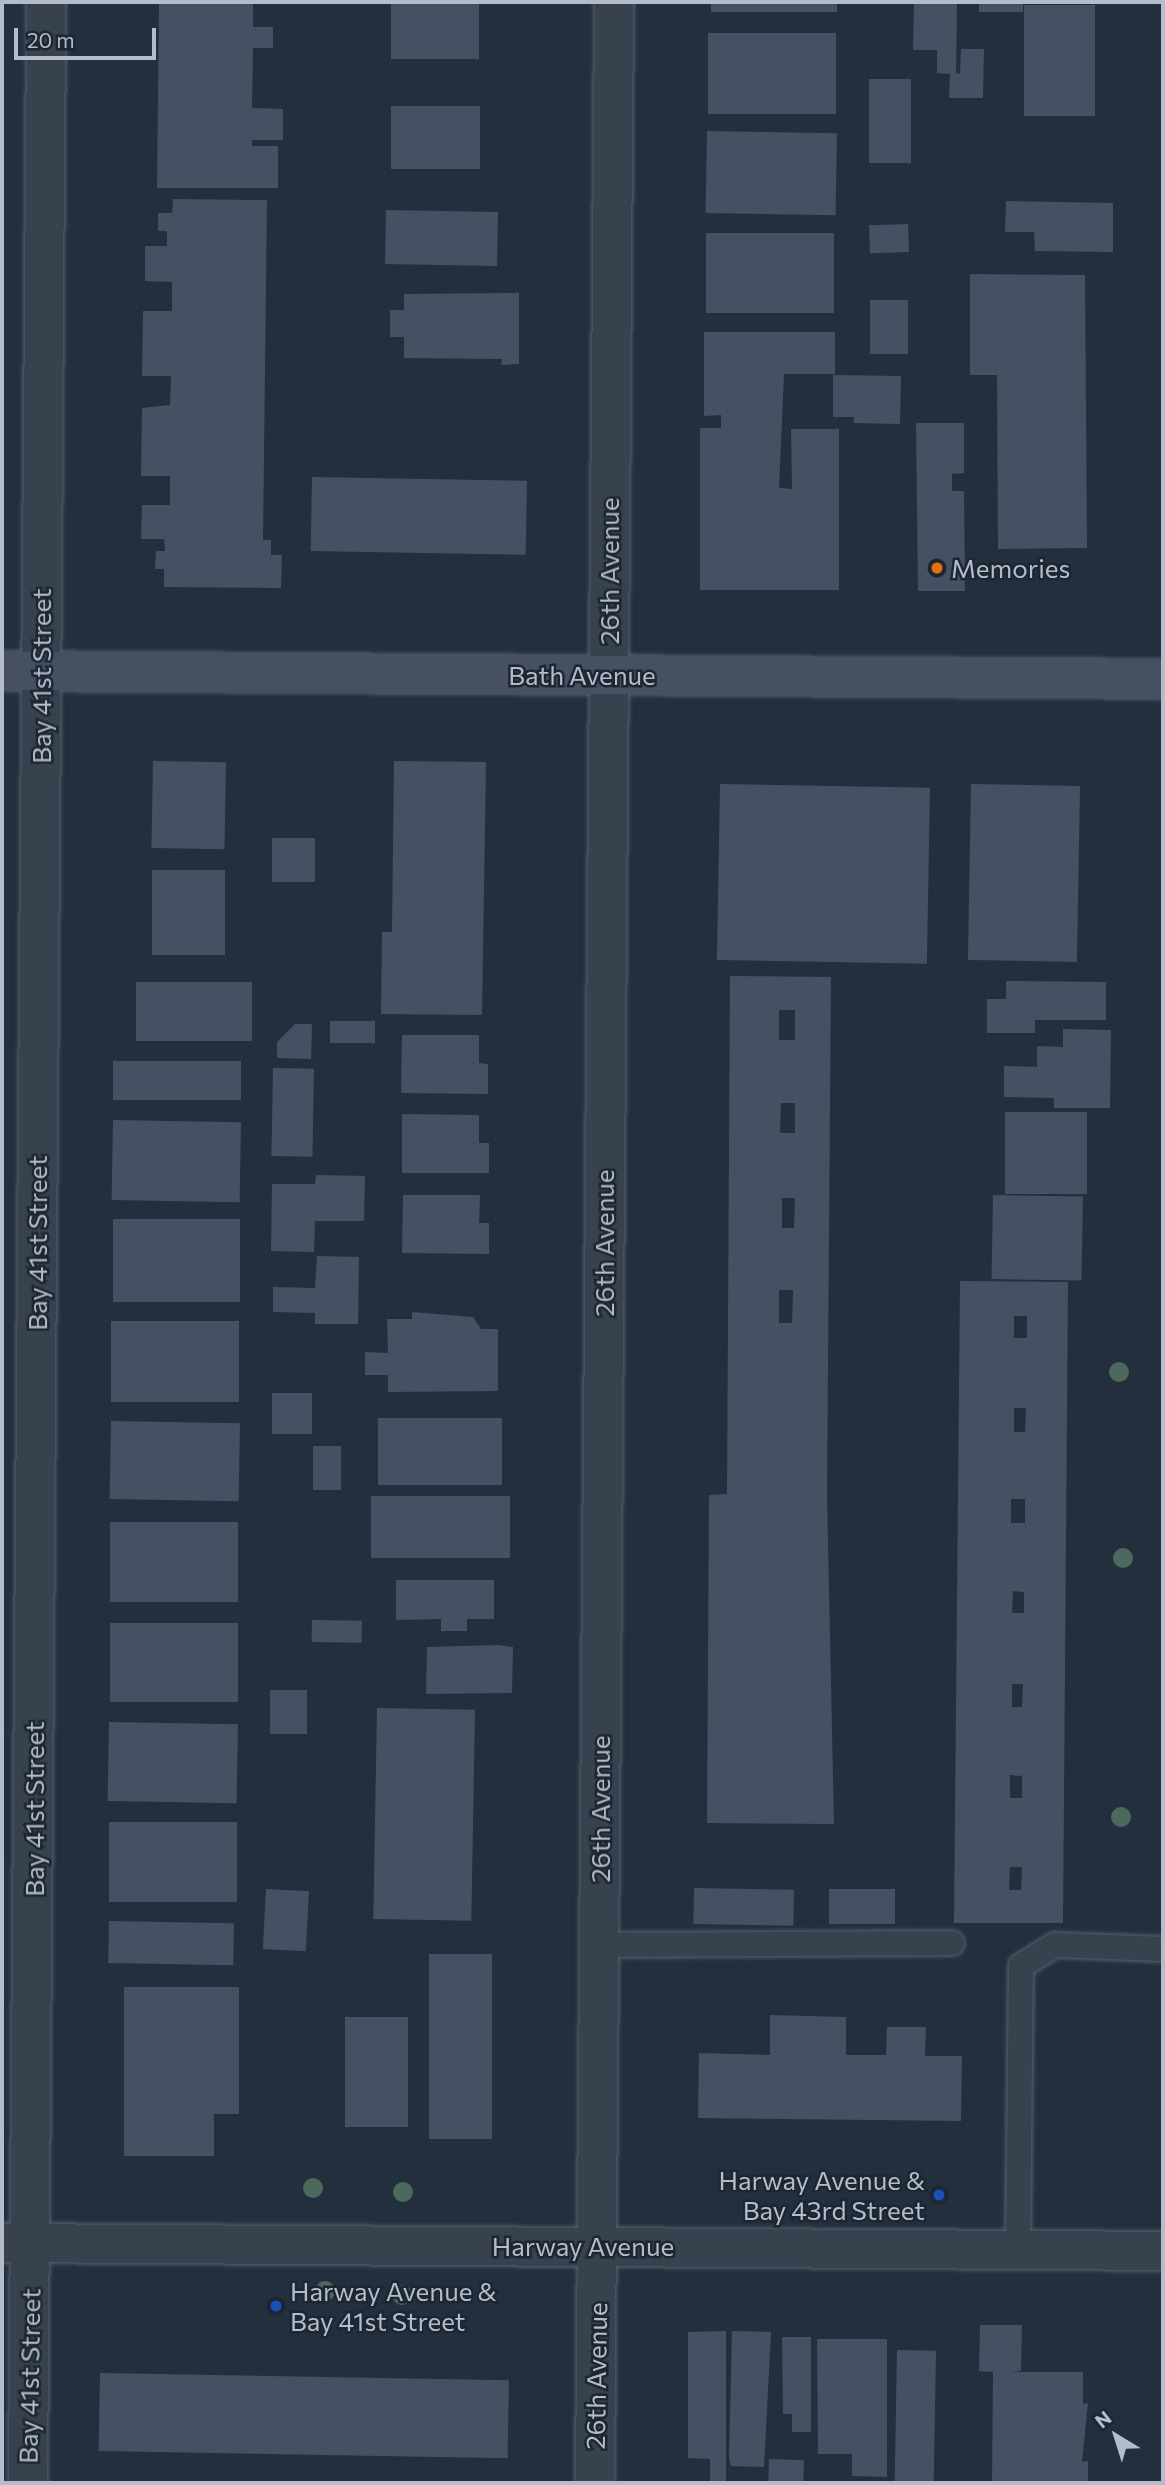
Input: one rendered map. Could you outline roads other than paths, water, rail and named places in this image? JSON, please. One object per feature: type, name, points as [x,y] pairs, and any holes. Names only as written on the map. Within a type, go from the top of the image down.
[{"type":"street","name":"Bay 41st Street","points":[[28,2483],[16,2243],[41,672],[47,2]]},
{"type":"street","name":"26th Avenue","points":[[595,2483],[614,2]]},
{"type":"street","name":"Bath Avenue","points":[[2,671],[1163,679]]},
{"type":"street","name":"Harway Avenue","points":[[16,2243],[1163,2251]]},
{"type":"lane","points":[[599,1945],[952,1944]]},
{"type":"lane","points":[[1018,2250],[1021,1966],[1055,1945],[1163,1949]]},
{"type":"place","name":"Memories","points":[[937,568]]},
{"type":"place","name":"Harway Avenue & Bay 43rd Street","points":[[939,2195]]},
{"type":"place","name":"Harway Avenue & Bay 41st Street","points":[[276,2306]]}]
